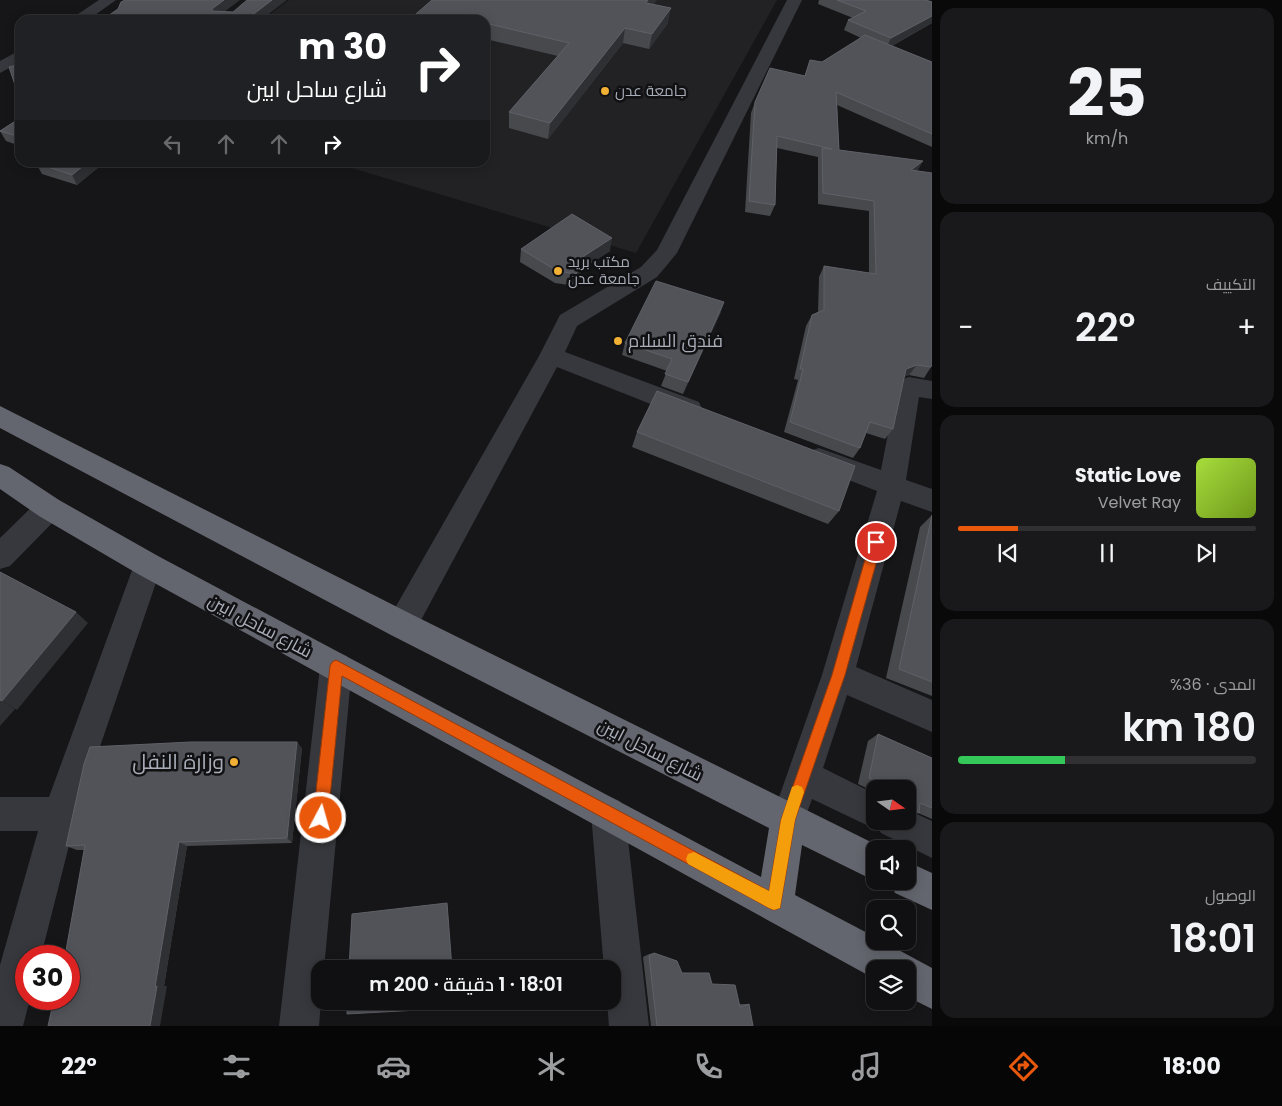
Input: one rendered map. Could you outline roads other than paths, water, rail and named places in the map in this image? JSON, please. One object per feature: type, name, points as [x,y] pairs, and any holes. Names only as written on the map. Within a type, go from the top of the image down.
[{"type":"highway","name":"شارع ساحل ابين","points":[[0,416],[402,625],[866,859]]},
{"type":"highway","name":"شارع ساحل ابين","points":[[0,475],[49,508],[148,565],[879,960]]},
{"type":"highway","points":[[774,902],[788,820]]},
{"type":"highway","points":[[916,884],[932,892]]},
{"type":"highway","points":[[916,980],[932,989]]},
{"type":"street","points":[[85,15],[109,0]]},
{"type":"street","points":[[402,625],[551,356],[568,321],[649,272],[666,253],[791,5],[796,0]]},
{"type":"street","points":[[0,68],[15,58]]},
{"type":"street","points":[[551,356],[708,416]]},
{"type":"street","points":[[788,820],[838,675],[892,485],[909,386],[932,390]]},
{"type":"street","points":[[800,450],[932,501]]},
{"type":"street","points":[[0,557],[49,508]]},
{"type":"street","points":[[3,1026],[60,814],[148,565]]},
{"type":"street","points":[[299,1026],[336,666]]},
{"type":"street","points":[[838,675],[932,716]]},
{"type":"street","points":[[802,776],[866,808]]},
{"type":"street","points":[[608,813],[629,1026]]},
{"type":"street","points":[[0,814],[60,814]]},
{"type":"street","points":[[911,830],[932,840]]},
{"type":"place","name":"جامعة عدن","points":[[605,91]]},
{"type":"place","name":"مكتب بريد جامعة عدن","points":[[558,271]]},
{"type":"place","name":"فندق السلام","points":[[618,341]]},
{"type":"place","name":"وزارة النفل","points":[[234,762]]}]
